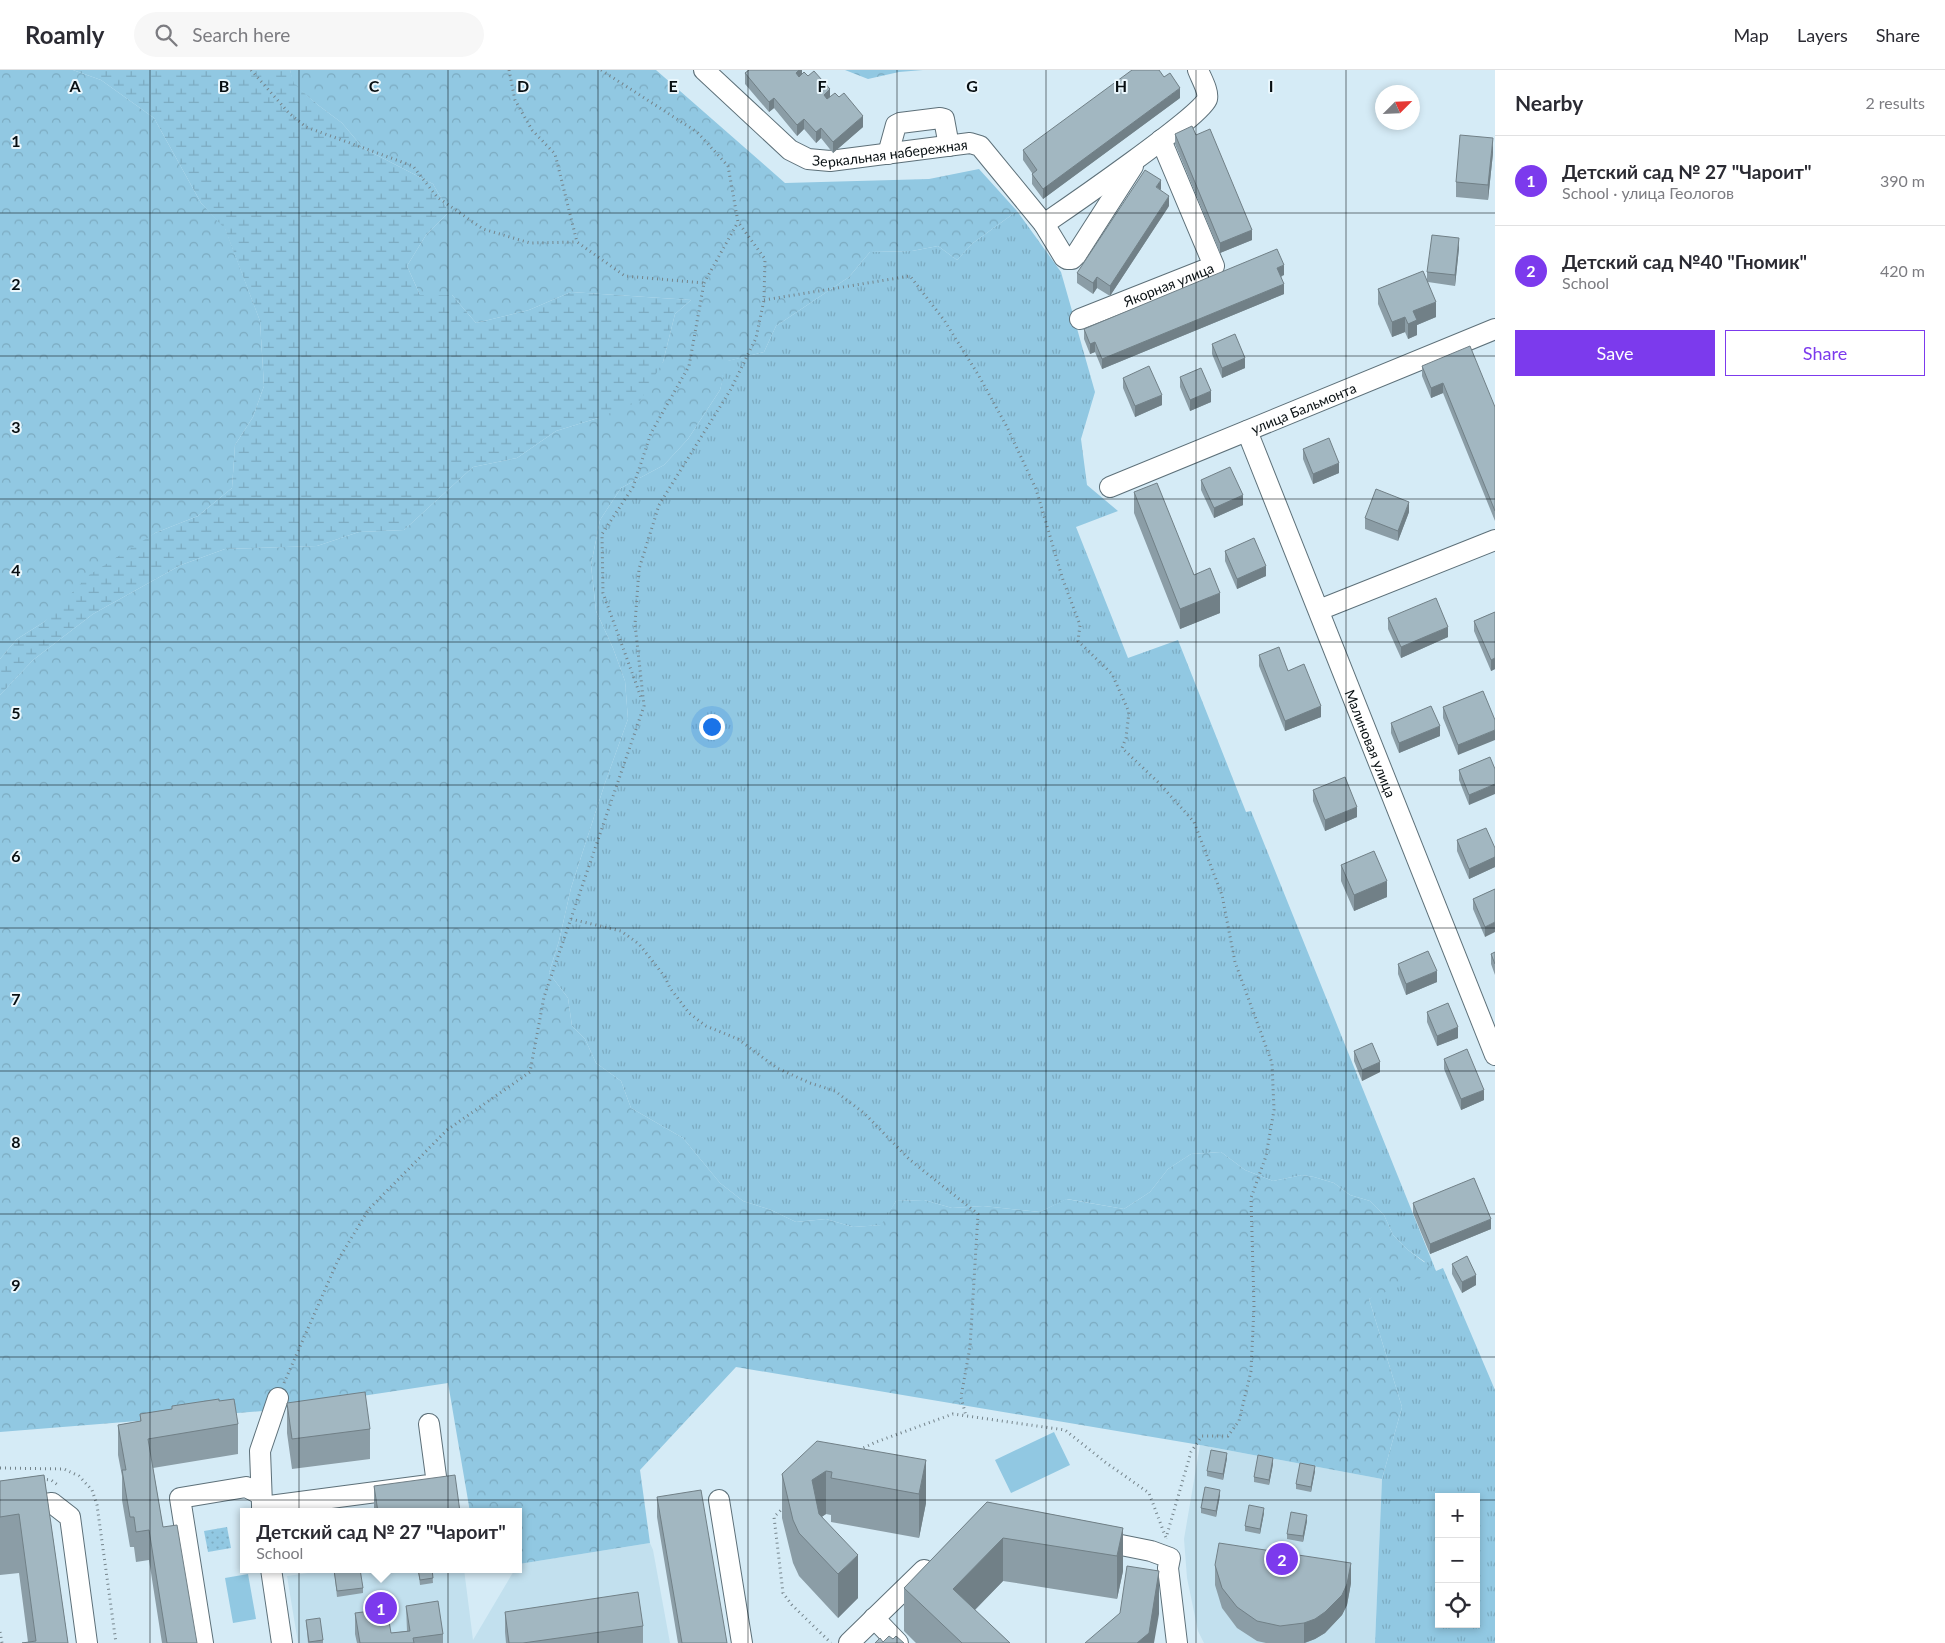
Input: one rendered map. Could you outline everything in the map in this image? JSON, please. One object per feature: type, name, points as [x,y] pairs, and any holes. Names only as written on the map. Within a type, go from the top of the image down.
[{"type":"street","name":"Зеркальная набережная","points":[[704,70],[790,150],[808,159],[830,161],[970,143],[980,146],[1044,224]]},
{"type":"street","points":[[1139,156],[1076,255],[1072,259],[1066,259],[1044,224],[1161,140],[1202,108],[1208,99],[1198,70]]},
{"type":"street","points":[[888,154],[894,128],[900,123],[944,119],[949,146]]},
{"type":"street","name":"Якорная улица","points":[[1080,319],[1214,266],[1161,140]]},
{"type":"street","name":"улица Бальмонта","points":[[1110,487],[1495,331]]},
{"type":"street","name":"Малиновая улица","points":[[1247,431],[1495,1055]]},
{"type":"street","points":[[1318,610],[1495,540]]},
{"type":"street","points":[[262,1504],[260,1451],[278,1398]]},
{"type":"street","points":[[262,1504],[437,1484],[429,1424]]},
{"type":"street","points":[[203,1643],[180,1498],[246,1487],[262,1504]]},
{"type":"street","points":[[719,1500],[742,1643]]},
{"type":"street","points":[[0,1510],[52,1503],[70,1517],[87,1643]]},
{"type":"street","points":[[1074,1536],[1151,1551],[1170,1558],[1168,1568],[1177,1643]]},
{"type":"street","points":[[849,1643],[937,1557]]},
{"type":"street","points":[[272,1573],[282,1643]]},
{"type":"street","points":[[874,1618],[898,1643]]},
{"type":"path","points":[[251,70],[289,113],[306,127],[413,166],[437,197],[483,229],[530,243],[577,242],[625,276],[704,283]]},
{"type":"path","points":[[509,70],[515,100],[532,130],[555,154],[577,242]]},
{"type":"path","points":[[278,1398],[338,1260],[369,1209],[447,1130],[530,1072],[544,998],[644,706],[636,624],[639,569],[658,505],[731,389],[756,338],[764,300],[765,259],[738,222],[728,166],[697,132],[602,70]]},
{"type":"path","points":[[644,706],[603,592],[602,534],[632,487],[651,433],[689,366],[704,283],[738,222]]},
{"type":"path","points":[[764,300],[910,276],[944,320],[979,376],[1007,427],[1036,489],[1063,580],[1080,625],[1078,641],[1112,674],[1129,712],[1126,738],[1122,748],[1159,783],[1194,822],[1222,895],[1234,962],[1272,1063],[1274,1110],[1266,1156],[1251,1198],[1254,1306],[1251,1361],[1239,1421],[1228,1436],[1202,1436],[1191,1452],[1166,1538]]},
{"type":"path","points":[[571,919],[621,931],[639,944],[665,977],[670,988],[689,1013],[706,1026],[738,1039],[777,1068],[810,1083],[835,1091],[864,1113],[910,1160],[978,1214],[970,1347],[961,1397],[966,1416]]},
{"type":"path","points":[[851,1454],[876,1442],[953,1414],[1065,1430],[1105,1462],[1149,1493],[1171,1552],[1170,1558]]},
{"type":"path","points":[[787,1504],[774,1517],[783,1592],[792,1605],[831,1643]]},
{"type":"path","points":[[0,1632],[2,1643]]},
{"type":"shaded area","points":[[1200,1445],[1382,1479],[1375,1643],[1204,1643],[1198,1631],[1187,1578],[1184,1539]]},
{"type":"shaded area","points":[[650,1543],[653,1550],[670,1643],[298,1643],[287,1576],[308,1573],[465,1573],[473,1640],[513,1573],[522,1573],[522,1564]]},
{"type":"green space","points":[[0,70],[73,70],[101,80],[154,118],[201,203],[225,228],[260,321],[264,386],[253,417],[235,445],[232,488],[198,516],[155,533],[44,622],[17,639],[0,659]]},
{"type":"green space","points":[[73,70],[290,70],[294,84],[342,123],[363,148],[433,184],[449,212],[426,235],[407,266],[420,295],[452,295],[476,323],[529,310],[571,292],[691,300],[675,314],[663,362],[640,401],[598,418],[556,431],[517,458],[473,467],[404,530],[359,532],[317,546],[225,549],[181,565],[93,614],[33,660],[0,695],[0,659],[17,639],[44,622],[89,575],[155,533],[198,516],[232,488],[235,445],[253,417],[264,386],[260,321],[225,229],[201,203],[154,118],[101,80]]},
{"type":"green space","points":[[290,70],[656,70],[785,183],[929,179],[979,169],[1017,211],[973,243],[957,260],[938,246],[912,251],[870,252],[849,277],[776,326],[764,352],[728,361],[720,390],[688,439],[664,465],[621,488],[600,520],[591,565],[596,611],[613,648],[625,681],[628,719],[571,888],[559,941],[549,973],[568,998],[572,1026],[585,1039],[596,1063],[621,1081],[631,1108],[683,1138],[720,1183],[743,1201],[771,1210],[796,1222],[826,1219],[853,1227],[881,1225],[896,1201],[924,1200],[952,1208],[983,1206],[1040,1212],[1066,1199],[1124,1209],[1150,1192],[1168,1169],[1191,1154],[1221,1152],[1245,1170],[1273,1181],[1302,1175],[1314,1177],[1334,1183],[1350,1195],[1370,1201],[1384,1215],[1393,1235],[1408,1250],[1436,1271],[1369,1299],[1402,1407],[1382,1479],[1200,1445],[736,1367],[640,1470],[650,1543],[522,1564],[522,1508],[469,1508],[448,1383],[263,1411],[0,1432],[0,695],[33,660],[93,614],[181,565],[225,549],[317,546],[359,532],[404,530],[473,467],[517,458],[556,431],[598,418],[663,362],[675,314],[691,300],[571,292],[529,310],[476,323],[452,295],[420,295],[407,266],[426,235],[449,212],[433,184],[363,148],[342,123],[293,84]]},
{"type":"green space","points":[[845,70],[923,70],[899,72],[868,79]]},
{"type":"green space","points":[[1017,211],[1061,272],[1095,392],[1081,439],[1087,485],[1118,511],[1076,527],[1128,658],[1178,640],[1246,812],[1251,811],[1436,1271],[1443,1268],[1495,1390],[1495,1643],[1375,1643],[1382,1479],[1402,1407],[1369,1299],[1425,1262],[1408,1250],[1393,1235],[1384,1215],[1370,1201],[1350,1195],[1334,1183],[1314,1177],[1302,1175],[1273,1181],[1245,1170],[1221,1152],[1191,1154],[1168,1169],[1150,1192],[1124,1209],[1067,1199],[1040,1212],[983,1206],[952,1208],[924,1200],[896,1201],[882,1225],[853,1227],[826,1219],[796,1222],[771,1210],[743,1201],[720,1183],[683,1138],[631,1108],[621,1081],[596,1063],[585,1039],[572,1026],[568,998],[549,973],[559,941],[571,888],[628,719],[625,681],[613,648],[596,611],[591,565],[600,520],[621,488],[664,465],[688,439],[720,390],[727,361],[764,352],[776,326],[849,277],[870,252],[912,251],[938,246],[957,260],[973,243]]},
{"type":"green space","points":[[1054,1432],[1070,1465],[1011,1493],[995,1460]]},
{"type":"green space","points":[[227,1527],[231,1548],[208,1552],[204,1531]]},
{"type":"green space","points":[[248,1574],[256,1619],[233,1623],[225,1578]]},
{"type":"building","points":[[749,70],[799,70],[796,73],[799,77],[804,72],[808,76],[814,71],[830,89],[824,95],[827,99],[835,93],[839,97],[844,93],[863,116],[833,142],[821,128],[816,132],[804,119],[797,125],[774,98],[769,102],[745,73]]},
{"type":"building","points":[[1132,70],[1159,70],[1164,77],[1170,73],[1180,88],[1043,189],[1032,174],[1037,170],[1023,150]]},
{"type":"building","points":[[1192,126],[1196,135],[1210,129],[1252,230],[1220,243],[1175,134]]},
{"type":"building","points":[[1460,135],[1493,138],[1488,185],[1456,182]]},
{"type":"building","points":[[1145,170],[1161,180],[1156,187],[1169,196],[1110,286],[1097,277],[1093,283],[1077,273]]},
{"type":"building","points":[[1432,235],[1459,238],[1455,275],[1427,272]]},
{"type":"building","points":[[1277,249],[1284,265],[1277,268],[1284,284],[1102,359],[1095,342],[1090,344],[1084,329]]},
{"type":"building","points":[[1423,271],[1436,302],[1413,311],[1417,320],[1408,324],[1405,317],[1392,322],[1378,289]]},
{"type":"building","points":[[1235,334],[1245,358],[1222,368],[1212,344]]},
{"type":"building","points":[[1470,346],[1495,407],[1495,511],[1443,383],[1431,388],[1422,366]]},
{"type":"building","points":[[1149,366],[1162,395],[1135,406],[1123,378]]},
{"type":"building","points":[[1201,368],[1211,391],[1190,400],[1180,377]]},
{"type":"building","points":[[1329,438],[1339,463],[1313,474],[1303,449]]},
{"type":"building","points":[[1230,467],[1243,495],[1214,508],[1201,480]]},
{"type":"building","points":[[1157,483],[1194,575],[1210,568],[1220,593],[1180,609],[1134,492]]},
{"type":"building","points":[[1376,489],[1409,502],[1398,531],[1365,518]]},
{"type":"building","points":[[1254,538],[1266,566],[1237,579],[1225,551]]},
{"type":"building","points":[[1436,598],[1448,627],[1401,647],[1388,618]]},
{"type":"building","points":[[1495,612],[1495,658],[1491,660],[1474,621]]},
{"type":"building","points":[[1279,647],[1288,671],[1304,664],[1321,706],[1285,721],[1259,655]]},
{"type":"building","points":[[1483,691],[1495,720],[1495,730],[1458,745],[1443,707]]},
{"type":"building","points":[[1431,706],[1440,726],[1399,743],[1391,723]]},
{"type":"building","points":[[1490,757],[1495,769],[1495,784],[1469,795],[1459,770]]},
{"type":"building","points":[[1345,777],[1357,807],[1325,820],[1313,790]]},
{"type":"building","points":[[1486,828],[1495,848],[1495,857],[1469,869],[1457,840]]},
{"type":"building","points":[[1374,851],[1387,881],[1354,895],[1341,865]]},
{"type":"building","points":[[1495,889],[1495,922],[1485,927],[1473,899]]},
{"type":"building","points":[[1428,951],[1437,971],[1406,984],[1398,964]]},
{"type":"building","points":[[1495,952],[1495,964],[1491,954]]},
{"type":"building","points":[[1448,1003],[1458,1027],[1437,1036],[1427,1012]]},
{"type":"building","points":[[1372,1043],[1380,1062],[1362,1070],[1354,1051]]},
{"type":"building","points":[[1467,1049],[1484,1090],[1461,1099],[1444,1059]]},
{"type":"building","points":[[1474,1178],[1491,1219],[1430,1244],[1413,1203]]},
{"type":"building","points":[[1467,1256],[1476,1275],[1462,1282],[1452,1264]]},
{"type":"building","points":[[365,1392],[370,1429],[292,1439],[287,1403]]},
{"type":"building","points":[[219,1399],[219,1401],[234,1399],[238,1424],[148,1439],[163,1527],[177,1525],[197,1643],[167,1643],[149,1530],[136,1532],[134,1517],[130,1517],[122,1470],[126,1470],[118,1425],[141,1421],[140,1414],[172,1409],[172,1406]]},
{"type":"building","points":[[817,1441],[926,1460],[919,1494],[831,1478],[832,1472],[826,1471],[812,1480],[819,1514],[858,1555],[838,1574],[799,1533],[793,1520],[782,1474]]},
{"type":"building","points":[[1211,1450],[1227,1453],[1223,1474],[1207,1471]]},
{"type":"building","points":[[1258,1455],[1273,1458],[1269,1480],[1254,1477]]},
{"type":"building","points":[[1300,1463],[1315,1466],[1311,1487],[1296,1484]]},
{"type":"building","points":[[44,1475],[68,1643],[22,1643],[36,1641],[19,1514],[0,1517],[0,1481]]},
{"type":"building","points":[[455,1475],[459,1508],[377,1508],[374,1486]]},
{"type":"building","points":[[1205,1487],[1220,1490],[1216,1511],[1201,1508]]},
{"type":"building","points":[[701,1490],[727,1643],[682,1643],[657,1497]]},
{"type":"building","points":[[987,1502],[1123,1528],[1117,1556],[1003,1538],[953,1589],[1010,1643],[962,1643],[904,1588]]},
{"type":"building","points":[[1249,1505],[1264,1508],[1260,1529],[1245,1526]]},
{"type":"building","points":[[1291,1512],[1307,1515],[1303,1536],[1287,1534]]},
{"type":"building","points":[[1219,1543],[1351,1563],[1347,1584],[1342,1595],[1315,1619],[1304,1623],[1280,1626],[1257,1621],[1237,1607],[1222,1588],[1215,1565]]},
{"type":"building","points":[[1127,1566],[1159,1571],[1149,1633],[1137,1643],[1085,1643],[1120,1613]]},
{"type":"building","points":[[334,1573],[361,1573],[363,1588],[337,1591]]},
{"type":"building","points":[[419,1573],[432,1573],[433,1578],[420,1580]]},
{"type":"building","points":[[638,1592],[643,1626],[523,1643],[509,1643],[505,1612]]},
{"type":"building","points":[[438,1601],[443,1634],[413,1638],[414,1643],[360,1643],[355,1613],[387,1609],[391,1633],[410,1631],[406,1606]]},
{"type":"building","points":[[320,1618],[323,1640],[309,1642],[306,1620]]},
{"type":"building","points":[[889,1636],[893,1639],[896,1636],[904,1643],[875,1643],[880,1638],[883,1642]]},
{"type":"place","name":"Детский сад №40 \"Гномик\"","points":[[1282,1559]]},
{"type":"place","name":"Детский сад № 27 \"Чароит\"","points":[[381,1608]]}]
